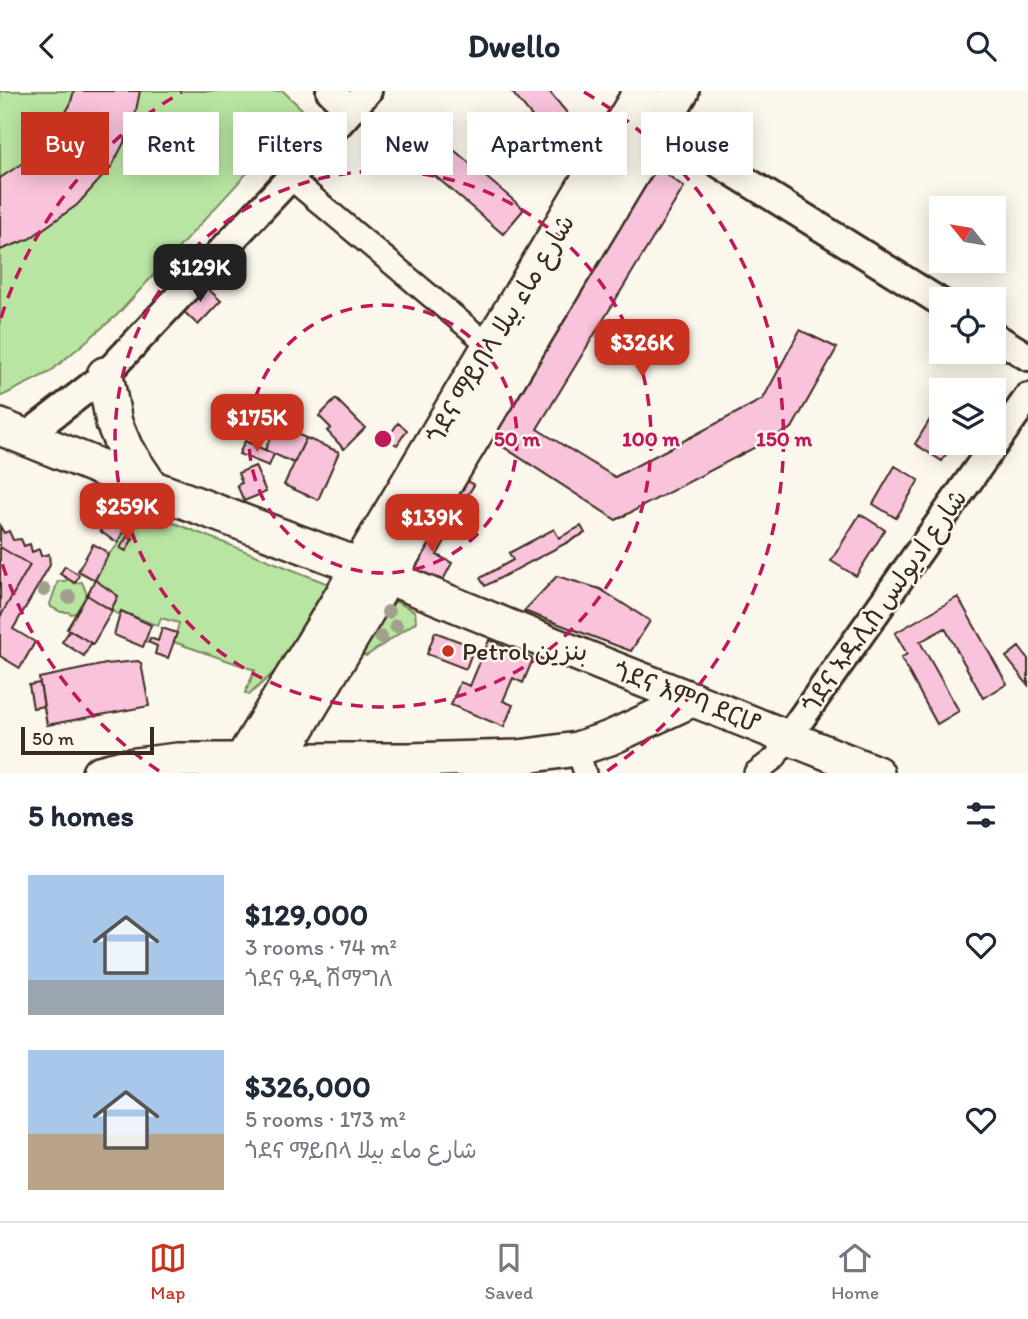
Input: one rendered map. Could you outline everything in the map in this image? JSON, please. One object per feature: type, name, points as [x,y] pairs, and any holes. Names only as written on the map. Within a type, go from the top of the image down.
[{"type":"highway","name":"ጎደና ማይበላ شارع ماء بيلا","points":[[373,572],[504,356],[637,105],[681,91]]},
{"type":"highway","points":[[105,375],[114,423],[125,449],[151,488]]},
{"type":"highway","name":"ጎደና እምባ ደርሆ","points":[[12,432],[373,572]]},
{"type":"main road","name":"ጎደና እምባ ደርሆ","points":[[373,572],[877,773]]},
{"type":"main road","points":[[280,758],[373,572]]},
{"type":"main road","points":[[242,759],[373,572]]},
{"type":"main road","points":[[99,773],[178,760],[499,758],[581,761],[611,738],[694,699]]},
{"type":"street","points":[[12,432],[105,375],[359,101],[330,91]]},
{"type":"street","points":[[637,105],[929,295]]},
{"type":"street","points":[[290,178],[504,356]]},
{"type":"street","points":[[1006,343],[1028,357]]},
{"type":"street","name":"ጎደና ኣዱሊስ شارع اديولس","points":[[788,737],[1028,397]]},
{"type":"street","points":[[755,773],[775,758],[788,737]]},
{"type":"green space","points":[[0,91],[283,91],[304,111],[233,112],[233,175],[245,175],[117,315],[50,372],[0,397]]},
{"type":"green space","points":[[136,508],[331,585],[286,661],[249,695],[245,693],[255,670],[174,642],[179,623],[161,618],[158,626],[121,611],[119,615],[111,610],[118,596],[95,580]]},
{"type":"green space","points":[[68,579],[74,583],[82,582],[87,595],[76,613],[71,614],[61,612],[50,604],[58,581]]},
{"type":"green space","points":[[393,600],[415,611],[416,622],[366,656],[356,651]]},
{"type":"building","points":[[74,91],[140,91],[136,112],[123,112],[123,145],[109,169],[109,112],[66,112]]},
{"type":"building","points":[[511,91],[549,91],[566,112],[528,112]]},
{"type":"building","points":[[453,149],[467,161],[467,175],[484,175],[524,209],[503,234],[434,175],[453,175]]},
{"type":"building","points":[[21,164],[21,175],[104,175],[77,205],[29,239],[0,250],[0,178]]},
{"type":"building","points":[[646,175],[668,175],[684,187],[537,429],[615,477],[763,399],[800,330],[837,348],[792,428],[616,520],[488,437]]},
{"type":"building","points":[[201,282],[221,301],[198,325],[178,306]]},
{"type":"building","points":[[336,399],[365,428],[344,449],[327,431],[331,428],[319,416]]},
{"type":"building","points":[[929,421],[929,453],[915,444]]},
{"type":"building","points":[[398,423],[407,430],[397,445],[387,439]]},
{"type":"building","points":[[276,425],[306,438],[294,463],[265,450]]},
{"type":"building","points":[[306,438],[339,452],[318,500],[284,485]]},
{"type":"building","points":[[245,441],[274,454],[269,466],[239,454]]},
{"type":"building","points":[[932,455],[946,455],[942,461]]},
{"type":"building","points":[[255,466],[266,492],[244,501],[237,485],[242,483],[238,473]]},
{"type":"building","points":[[895,466],[919,480],[896,518],[873,504]]},
{"type":"building","points":[[463,478],[474,485],[447,528],[435,523]]},
{"type":"building","points":[[117,500],[136,508],[118,542],[100,531]]},
{"type":"building","points":[[860,514],[885,530],[856,576],[831,561]]},
{"type":"building","points":[[435,523],[451,530],[437,555],[452,563],[443,580],[408,567]]},
{"type":"building","points":[[0,526],[4,533],[9,531],[13,540],[21,539],[24,546],[30,544],[32,552],[39,549],[41,556],[49,554],[50,565],[13,629],[35,642],[20,668],[0,656]]},
{"type":"building","points":[[581,526],[585,533],[485,586],[480,578],[513,560],[509,553],[554,529],[559,538]]},
{"type":"building","points":[[128,535],[133,538],[126,551],[120,548]]},
{"type":"building","points":[[93,544],[108,555],[95,580],[78,571]]},
{"type":"building","points":[[0,547],[30,565],[0,617]]},
{"type":"building","points":[[65,566],[79,575],[75,583],[60,574]]},
{"type":"building","points":[[557,576],[600,589],[650,621],[631,651],[524,611]]},
{"type":"building","points":[[95,580],[118,596],[111,610],[87,595]]},
{"type":"building","points":[[87,595],[112,611],[93,644],[67,629]]},
{"type":"building","points":[[958,597],[1007,684],[983,698],[945,628],[920,642],[959,711],[937,724],[901,658],[907,654],[895,633]]},
{"type":"building","points":[[121,611],[151,625],[143,647],[114,635]]},
{"type":"building","points":[[162,628],[177,633],[168,658],[155,654],[157,646],[148,642],[150,638],[158,641]]},
{"type":"building","points":[[70,630],[91,643],[84,656],[62,642]]},
{"type":"building","points":[[435,632],[474,647],[466,669],[427,654]]},
{"type":"building","points":[[489,640],[533,659],[523,683],[513,678],[503,701],[513,705],[504,727],[451,705],[460,682],[470,686]]},
{"type":"building","points":[[1019,647],[1028,659],[1028,685],[1006,657]]},
{"type":"building","points":[[141,663],[149,706],[47,725],[39,678],[106,664]]},
{"type":"building","points":[[40,683],[44,706],[33,708],[29,685]]},
{"type":"place","name":"Petrol بنزين","points":[[448,651]]}]
